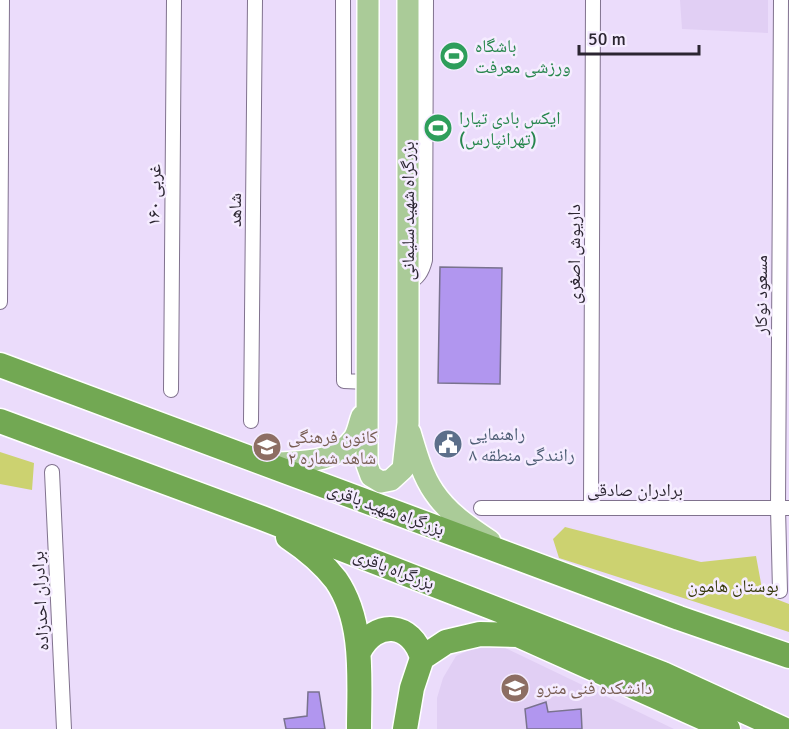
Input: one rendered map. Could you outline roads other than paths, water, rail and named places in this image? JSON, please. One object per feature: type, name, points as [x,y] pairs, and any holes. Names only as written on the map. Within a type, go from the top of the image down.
[{"type":"highway","points":[[0,365],[265,464]]},
{"type":"highway","name":"بزرگراه باقری","points":[[0,421],[262,518],[663,674],[783,729]]},
{"type":"highway","name":"بزرگراه شهید باقری","points":[[265,464],[507,553]]},
{"type":"highway","points":[[262,518],[310,552],[336,581],[350,607],[359,652],[359,729]]},
{"type":"highway","points":[[507,553],[679,618],[789,656]]},
{"type":"highway","points":[[359,652],[364,642],[372,634],[393,629],[413,638],[419,647],[422,658],[412,688],[405,729]]},
{"type":"highway","points":[[422,658],[446,642],[457,639],[480,634],[518,635],[728,729]]},
{"type":"main road","points":[[368,0],[367,465],[371,476],[381,482],[391,480],[403,469],[408,423]]},
{"type":"main road","name":"بزرگراه شهید سلیمانی","points":[[408,0],[408,423]]},
{"type":"main road","points":[[265,464],[327,459],[344,450],[356,436],[367,390]]},
{"type":"main road","points":[[408,423],[418,457],[434,492],[460,521],[507,553]]},
{"type":"street","points":[[0,302],[2,0]]},
{"type":"street","name":"۱۶۰ غربی","points":[[171,390],[174,0]]},
{"type":"street","name":"شاهد","points":[[251,421],[255,0]]},
{"type":"street","points":[[343,0],[344,381],[367,390]]},
{"type":"street","points":[[407,284],[417,278],[423,270],[425,260],[426,0]]},
{"type":"street","name":"داریوش اصغری","points":[[591,508],[593,0]]},
{"type":"street","name":"مسعود نوکار","points":[[780,591],[783,508],[781,0]]},
{"type":"street","name":"برادران احدزاده","points":[[52,472],[64,729]]},
{"type":"street","name":"برادران صادقی","points":[[481,508],[783,508]]},
{"type":"place","name":"باشگاه ورزشی معرفت","points":[[454,56]]},
{"type":"place","name":"ایکس بادی تیارا (تهرانپارس)","points":[[438,128]]},
{"type":"place","name":"راهنمایی رانندگی منطقه ۸","points":[[448,444]]},
{"type":"place","name":"کانون فرهنگی شاهد شماره ۲","points":[[267,447]]},
{"type":"place","name":"دانشکده فنی مترو","points":[[515,688]]},
{"type":"park label","name":"بوستان هامون","points":[[733,586]]}]
